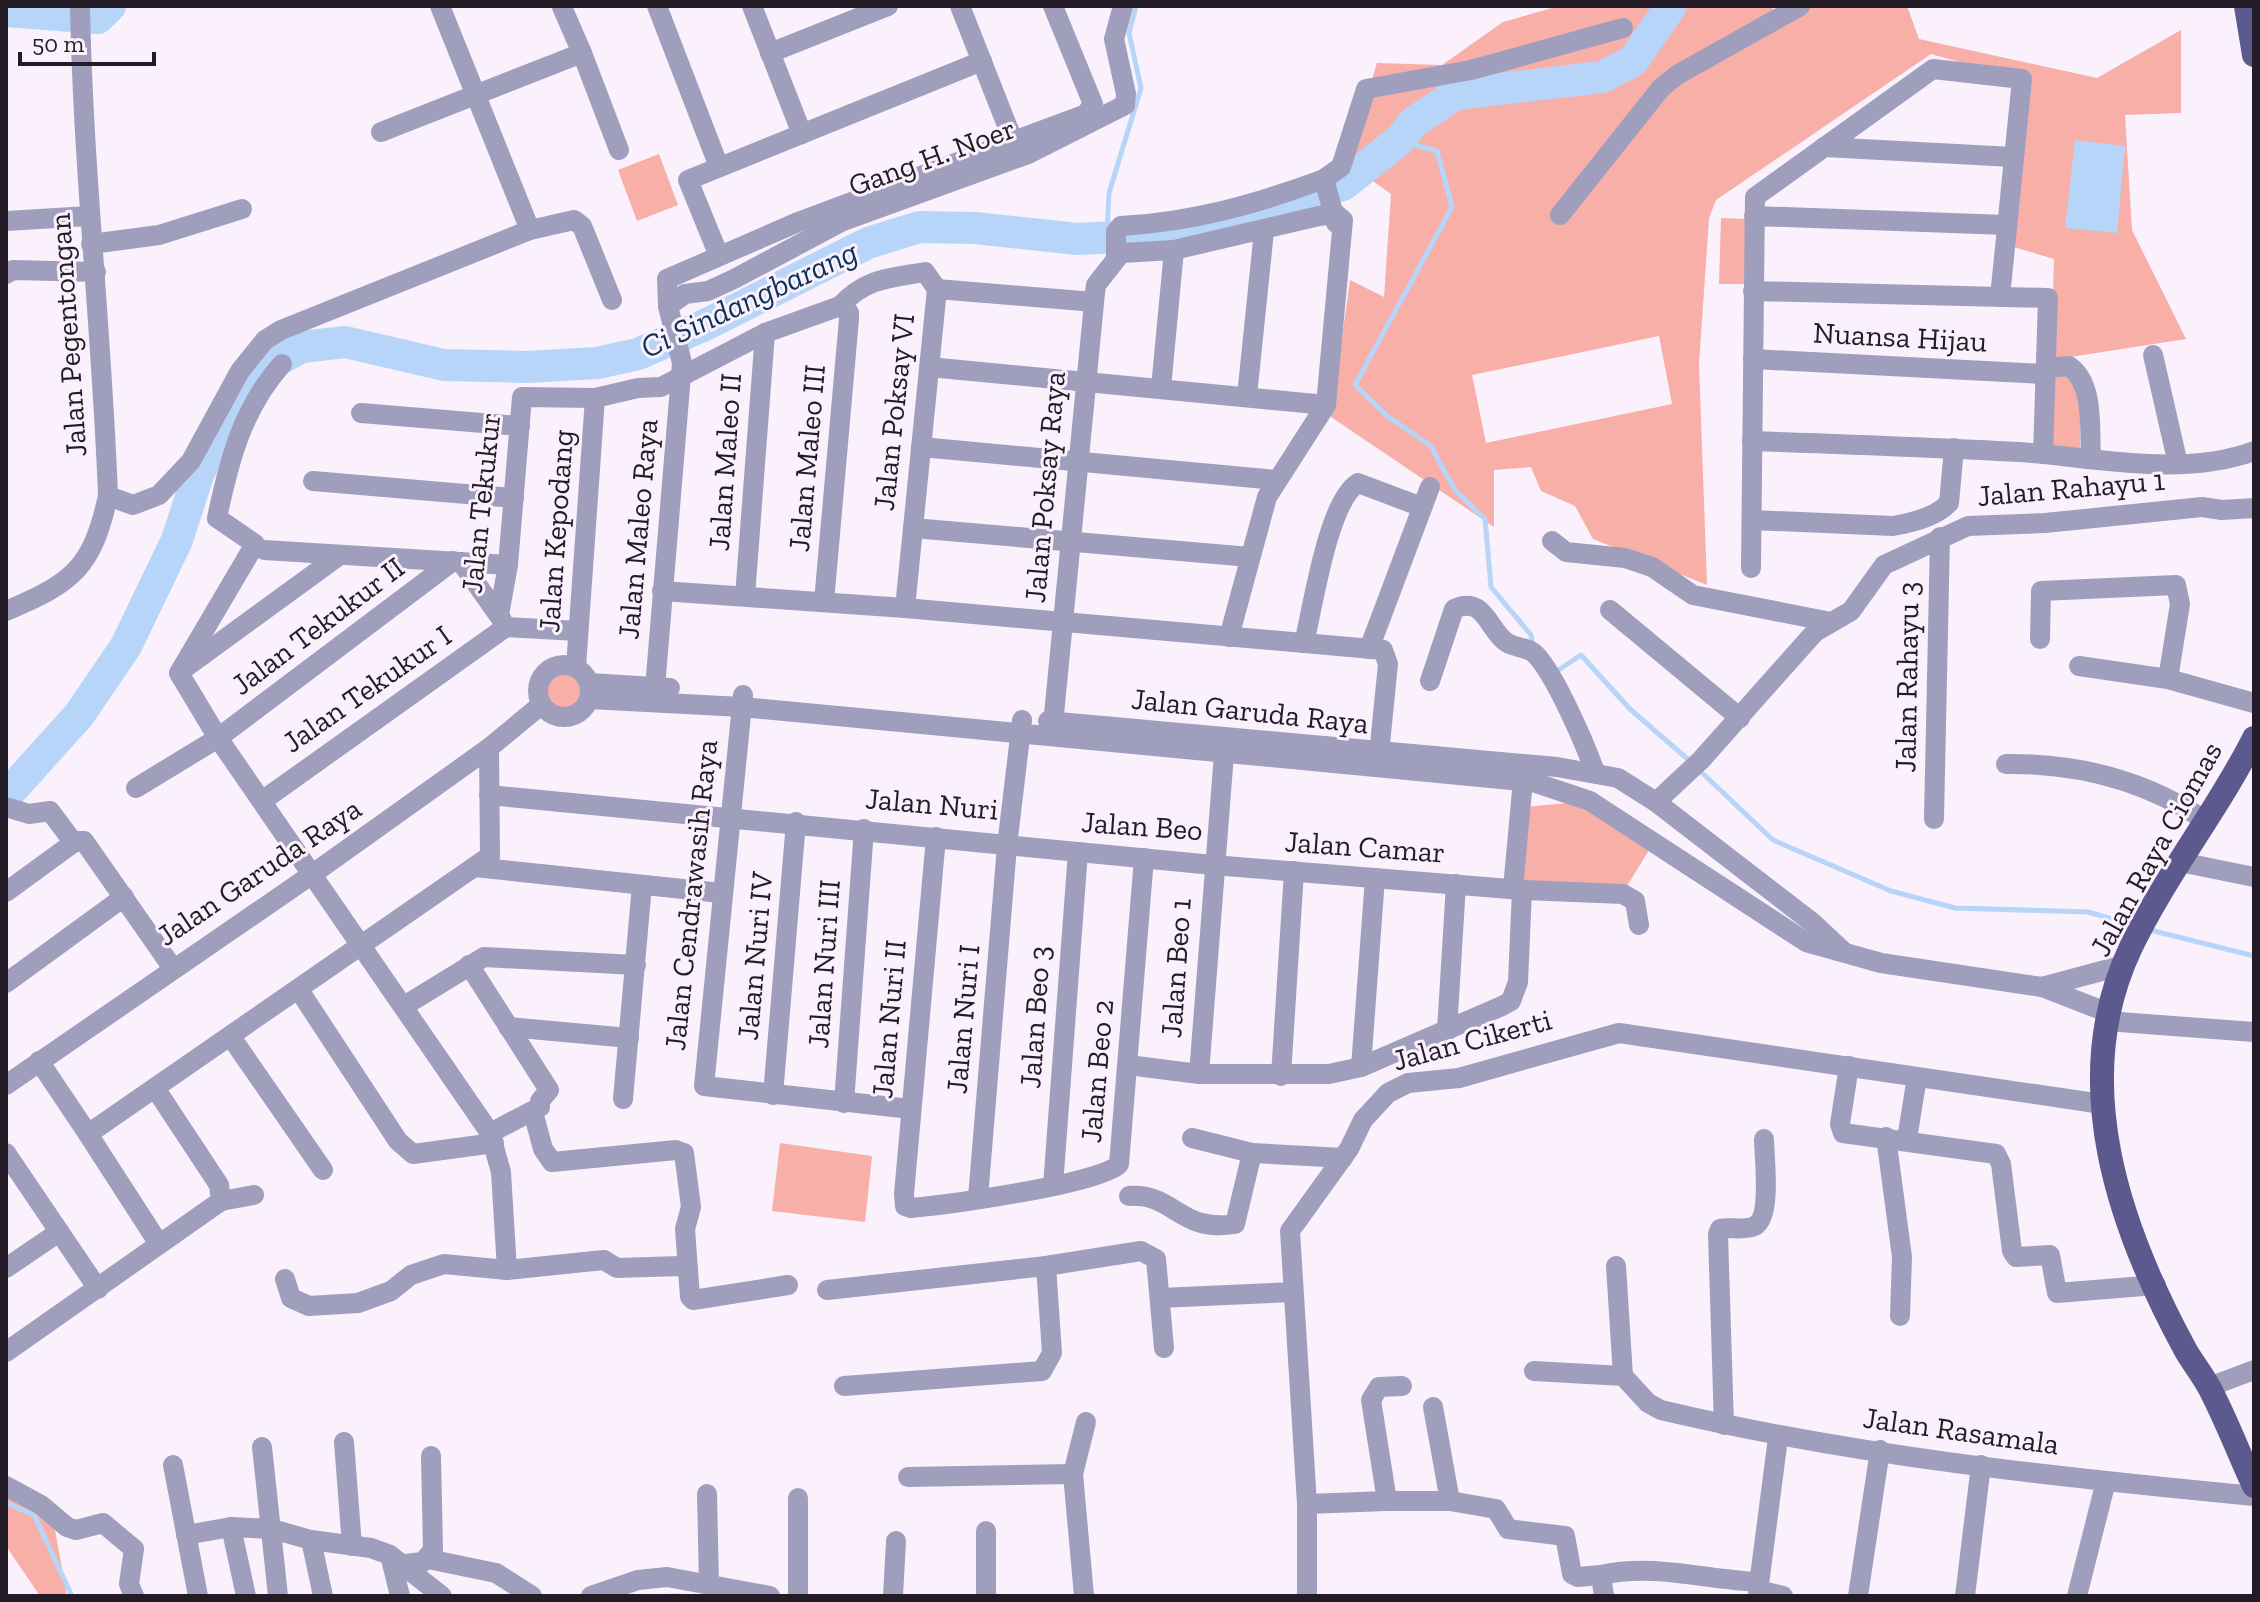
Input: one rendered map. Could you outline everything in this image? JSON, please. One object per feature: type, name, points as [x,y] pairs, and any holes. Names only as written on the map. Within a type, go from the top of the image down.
[{"type":"main road","points":[[2246,6],[2254,55]]},
{"type":"main road","name":"Jalan Raya Ciomas","points":[[2254,739],[2128,956],[2107,1017],[2099,1069],[2109,1160],[2123,1211],[2186,1350],[2209,1387],[2254,1486]]},
{"type":"street","name":"Jalan Pegentongan","points":[[6,611],[51,592],[75,575],[102,526],[108,496],[96,272],[89,216],[80,6]]},
{"type":"street","points":[[440,6],[530,230]]},
{"type":"street","points":[[657,6],[719,167]]},
{"type":"street","points":[[752,6],[802,134]]},
{"type":"street","points":[[770,53],[888,6]]},
{"type":"street","points":[[960,6],[1014,143]]},
{"type":"street","points":[[670,312],[667,279],[798,222],[1086,114],[1093,104],[1053,6]]},
{"type":"street","name":"Gang H. Noer","points":[[670,312],[685,294],[708,291],[734,279],[843,221],[1028,154],[1125,105],[1126,94],[1114,39],[1123,6]]},
{"type":"street","points":[[1560,215],[1661,88],[1677,75],[1800,6]]},
{"type":"street","points":[[562,7],[619,150]]},
{"type":"street","points":[[1337,211],[1264,231],[1174,250],[1119,256],[1116,232],[1121,226],[1167,224],[1215,214],[1324,180],[1341,167],[1363,95],[1373,86],[1471,70],[1623,28]]},
{"type":"street","points":[[381,132],[582,53]]},
{"type":"street","points":[[710,260],[688,180],[982,61]]},
{"type":"street","name":"Nuansa Hijau","points":[[1751,568],[1755,197],[1933,69],[2022,79],[2000,297]]},
{"type":"street","points":[[1824,147],[2013,157]]},
{"type":"street","points":[[1229,637],[1267,497],[1326,405],[1343,225],[1324,180]]},
{"type":"street","points":[[91,244],[159,235],[242,209]]},
{"type":"street","points":[[6,221],[89,216]]},
{"type":"street","points":[[1754,216],[2007,225]]},
{"type":"street","points":[[108,496],[133,505],[144,503],[171,484],[191,461],[246,363],[265,340],[281,330],[530,230],[568,220],[577,221],[612,300]]},
{"type":"street","points":[[1247,396],[1264,231]]},
{"type":"street","points":[[1161,388],[1174,250]]},
{"type":"street","name":"Jalan Poksay Raya","points":[[1053,728],[1096,285],[1119,256]]},
{"type":"street","points":[[6,274],[13,270],[96,272]]},
{"type":"street","name":"Jalan Poksay VI","points":[[845,313],[856,288],[891,277],[925,272],[937,289],[905,608]]},
{"type":"street","points":[[937,289],[1094,302]]},
{"type":"street","name":"Nuansa Hijau","points":[[1753,291],[2048,298],[2043,454]]},
{"type":"street","name":"Jalan Maleo Raya","points":[[654,693],[682,369],[670,312]]},
{"type":"street","points":[[595,398],[638,388],[661,387],[682,369],[765,333],[845,313]]},
{"type":"street","name":"Jalan Maleo III","points":[[824,602],[845,313]]},
{"type":"street","name":"Jalan Maleo II","points":[[745,596],[765,333]]},
{"type":"street","points":[[2153,355],[2178,464]]},
{"type":"street","name":"Nuansa Hijau","points":[[1753,359],[2045,371],[2069,366],[2081,379],[2087,397],[2091,457]]},
{"type":"street","points":[[179,673],[255,544],[217,518],[232,447],[262,387],[282,364]]},
{"type":"street","points":[[929,367],[1326,405]]},
{"type":"street","name":"Jalan Tekukur","points":[[502,621],[522,397],[595,398]]},
{"type":"street","name":"Jalan Kepodang","points":[[576,667],[595,398]]},
{"type":"street","points":[[361,413],[520,426]]},
{"type":"street","points":[[1752,441],[1954,448],[2178,464],[2218,461],[2254,451]]},
{"type":"street","points":[[921,447],[1276,480]]},
{"type":"street","points":[[1752,520],[1893,526],[1910,523],[1943,509],[1949,503],[1954,448]]},
{"type":"street","points":[[313,481],[514,498]]},
{"type":"street","points":[[1304,643],[1336,513],[1349,489],[1358,483],[1422,507]]},
{"type":"street","points":[[1369,649],[1430,487]]},
{"type":"street","name":"Jalan Rahayu 1","points":[[1656,802],[1740,718],[1815,632],[1851,611],[1884,565],[1940,537],[1968,526],[2045,523],[2202,507],[2222,510],[2254,508]]},
{"type":"street","points":[[913,528],[1250,557]]},
{"type":"street","name":"Jalan Rahayu 3","points":[[1934,819],[1940,537]]},
{"type":"street","points":[[1552,541],[1566,552],[1625,558],[1652,567],[1693,595],[1831,622]]},
{"type":"street","points":[[264,550],[508,565]]},
{"type":"street","points":[[290,552],[309,581]]},
{"type":"street","points":[[179,673],[309,581],[340,555]]},
{"type":"street","points":[[457,562],[502,621],[578,631]]},
{"type":"street","name":"Jalan Tekukur II","points":[[136,788],[218,738],[457,562]]},
{"type":"street","points":[[2040,639],[2041,591],[2176,585],[2180,604],[2168,679]]},
{"type":"street","points":[[662,591],[905,608],[1383,650],[1388,664],[1379,754]]},
{"type":"street","points":[[1430,681],[1451,613],[1462,605],[1474,607],[1494,623],[1505,642],[1534,653],[1573,719],[1595,772]]},
{"type":"street","points":[[1610,610],[1740,718]]},
{"type":"street","name":"Jalan Tekukur I","points":[[262,801],[502,621]]},
{"type":"street","points":[[559,665],[576,667],[589,691],[584,709],[570,717],[554,716],[541,705],[538,688],[545,673],[559,665]]},
{"type":"street","points":[[2079,666],[2168,679],[2254,703]]},
{"type":"street","points":[[179,673],[218,738],[314,873],[492,1138],[501,1172],[507,1270]]},
{"type":"street","name":"Jalan Garuda Raya","points":[[589,691],[654,693],[1202,744],[1379,754],[1595,772],[1618,778],[1656,802],[1813,923],[1845,953]]},
{"type":"street","name":"Jalan Cendrawasih Raya","points":[[742,701],[704,1086],[911,1109]]},
{"type":"street","name":"Jalan Garuda Raya","points":[[6,1085],[172,967],[314,873],[489,748],[541,705]]},
{"type":"street","name":"Jalan Nuri","points":[[489,795],[729,815],[1007,846],[1022,726]]},
{"type":"street","name":"Jalan Garuda Raya","points":[[1202,744],[1224,754],[1523,780],[1566,791],[1590,801],[1806,942],[1891,965],[2042,987],[2107,1017],[2254,1032]]},
{"type":"street","points":[[485,864],[489,748]]},
{"type":"street","name":"Jalan Beo","points":[[1007,846],[1213,865],[1224,754]]},
{"type":"street","points":[[2006,764],[2066,766],[2138,784],[2159,791],[2206,821]]},
{"type":"street","points":[[1128,1065],[1199,1074],[1329,1074],[1361,1067],[1502,1006],[1516,993],[1517,889],[1523,780]]},
{"type":"street","points":[[8,808],[29,814],[50,811],[74,843]]},
{"type":"street","name":"Jalan Nuri IV","points":[[773,1095],[796,822]]},
{"type":"street","name":"Jalan Nuri III","points":[[844,1103],[864,829]]},
{"type":"street","name":"Jalan Nuri II","points":[[905,1206],[936,837]]},
{"type":"street","points":[[6,892],[74,843],[84,841],[172,967]]},
{"type":"street","name":"Jalan Nuri I","points":[[978,1198],[1007,846]]},
{"type":"street","name":"Jalan Beo 3","points":[[1053,1186],[1078,852]]},
{"type":"street","name":"Jalan Beo 2","points":[[905,1206],[911,1208],[1053,1186],[1108,1172],[1119,1164],[1144,858]]},
{"type":"street","points":[[2180,862],[2254,877]]},
{"type":"street","points":[[88,1134],[485,864],[721,893]]},
{"type":"street","name":"Jalan Camar","points":[[1213,865],[1627,895],[1635,901],[1639,925]]},
{"type":"street","name":"Jalan Beo 1","points":[[1199,1074],[1213,865]]},
{"type":"street","points":[[1281,1076],[1294,871]]},
{"type":"street","points":[[1361,1067],[1375,878]]},
{"type":"street","points":[[1447,1031],[1456,884]]},
{"type":"street","points":[[623,1099],[642,885]]},
{"type":"street","points":[[6,983],[124,897]]},
{"type":"street","name":"Jalan Garuda Raya","points":[[2042,987],[2128,956]]},
{"type":"street","points":[[404,1006],[484,957],[636,965]]},
{"type":"street","points":[[299,990],[398,1141],[413,1154],[492,1138],[540,1107],[540,1101],[549,1090],[469,965]]},
{"type":"street","points":[[508,1027],[629,1038]]},
{"type":"street","name":"Jalan Cikerti","points":[[1307,1596],[1307,1504],[1290,1231],[1343,1158],[1375,1104],[1408,1083],[1459,1078],[1619,1033],[2102,1104]]},
{"type":"street","points":[[231,1037],[323,1170]]},
{"type":"street","points":[[39,1061],[159,1244]]},
{"type":"street","points":[[1849,1066],[1840,1129],[1849,1135],[1907,1139],[1999,1157],[2012,1251],[2016,1257],[2050,1255],[2057,1293],[2156,1285]]},
{"type":"street","points":[[1907,1139],[1917,1077]]},
{"type":"street","points":[[155,1088],[219,1185],[221,1201]]},
{"type":"street","points":[[533,1112],[543,1149],[552,1162],[676,1150],[684,1153],[691,1207],[685,1229],[690,1297],[693,1300],[788,1285]]},
{"type":"street","points":[[1886,1137],[1902,1257],[1900,1316]]},
{"type":"street","points":[[1192,1138],[1252,1153],[1343,1158]]},
{"type":"street","points":[[1724,1425],[1718,1234],[1720,1229],[1753,1227],[1760,1222],[1765,1209],[1764,1139]]},
{"type":"street","points":[[6,1153],[13,1178],[59,1232],[98,1289]]},
{"type":"street","points":[[1129,1196],[1153,1196],[1175,1214],[1201,1226],[1235,1224],[1252,1153]]},
{"type":"street","points":[[6,1352],[221,1201],[254,1195]]},
{"type":"street","points":[[6,1268],[59,1232]]},
{"type":"street","points":[[827,1290],[1046,1266],[1147,1251],[1156,1259],[1164,1348]]},
{"type":"street","points":[[285,1279],[291,1298],[309,1306],[376,1298],[411,1275],[444,1264],[507,1270],[604,1260],[617,1268],[681,1266],[688,1270]]},
{"type":"street","points":[[844,1386],[1042,1371],[1052,1353],[1046,1266]]},
{"type":"street","points":[[1534,1371],[1623,1376],[1616,1266]]},
{"type":"street","points":[[1160,1298],[1293,1292]]},
{"type":"street","points":[[2209,1387],[2254,1370]]},
{"type":"street","name":"Jalan Rasamala","points":[[1623,1376],[1648,1403],[1661,1410],[1778,1438],[2106,1481],[2254,1496]]},
{"type":"street","points":[[1387,1501],[1371,1400],[1379,1387],[1402,1386]]},
{"type":"street","points":[[1433,1407],[1450,1501]]},
{"type":"street","points":[[1084,1596],[1073,1474],[1086,1422]]},
{"type":"street","points":[[1758,1589],[1778,1438]]},
{"type":"street","points":[[344,1442],[352,1546]]},
{"type":"street","points":[[262,1447],[278,1596]]},
{"type":"street","points":[[1858,1596],[1880,1450]]},
{"type":"street","points":[[428,1559],[433,1550],[431,1456]]},
{"type":"street","points":[[173,1465],[198,1596]]},
{"type":"street","points":[[1965,1596],[1981,1465]]},
{"type":"street","points":[[908,1477],[1073,1474]]},
{"type":"street","points":[[2077,1596],[2106,1481]]},
{"type":"street","points":[[6,1486],[41,1505],[67,1527],[76,1530],[103,1523],[134,1549],[129,1584],[134,1596]]},
{"type":"street","points":[[707,1494],[709,1584]]},
{"type":"street","points":[[798,1498],[798,1596]]},
{"type":"street","points":[[1307,1504],[1450,1501],[1496,1509],[1508,1529],[1565,1536],[1572,1574],[1602,1586],[1624,1570],[1658,1570],[1783,1596]]},
{"type":"street","points":[[231,1527],[246,1596]]},
{"type":"street","points":[[186,1535],[231,1527],[272,1529],[398,1559],[428,1559],[496,1573],[532,1596]]},
{"type":"street","points":[[986,1531],[986,1596]]},
{"type":"street","points":[[311,1540],[323,1596]]},
{"type":"street","points":[[893,1596],[896,1541]]},
{"type":"street","points":[[398,1559],[400,1596]]},
{"type":"street","points":[[398,1559],[442,1596]]},
{"type":"street","points":[[591,1596],[709,1584],[770,1596]]},
{"type":"shaded area","points":[[1559,6],[1772,6],[1774,15],[1795,6],[1907,6],[1919,39],[2097,78],[2181,30],[2181,113],[2125,115],[2132,230],[2186,339],[2051,360],[2054,259],[2007,245],[2025,80],[1931,54],[1716,200],[1709,218],[1699,364],[1707,585],[1593,539],[1575,506],[1541,491],[1531,467],[1494,470],[1494,527],[1331,417],[1350,280],[1384,297],[1391,194],[1346,162],[1377,63],[1442,65],[1503,22]],"holes":[[[1659,336],[1672,404],[1486,443],[1472,375]]]},
{"type":"shaded area","points":[[659,154],[678,205],[637,221],[618,170]]},
{"type":"shaded area","points":[[1721,218],[1747,219],[1746,284],[1719,284]]},
{"type":"shaded area","points":[[2069,375],[2080,400],[2080,450],[2049,450],[2049,376]]},
{"type":"shaded area","points":[[563,668],[579,675],[586,691],[579,707],[563,714],[547,707],[540,691],[547,675]]},
{"type":"shaded area","points":[[1590,801],[1654,842],[1627,886],[1520,882],[1523,807]]},
{"type":"shaded area","points":[[780,1143],[872,1156],[865,1222],[772,1211]]},
{"type":"shaded area","points":[[6,1497],[53,1519],[67,1596],[40,1596],[6,1546]]},
{"type":"water","points":[[2075,140],[2125,146],[2117,233],[2065,228]]},
{"type":"waterway","points":[[6,11],[98,18],[110,6]]},
{"type":"waterway","points":[[1107,234],[1109,193],[1141,88],[1129,33],[1136,6]]},
{"type":"waterway","name":"Ci Sindangbarang","points":[[6,796],[79,715],[126,646],[177,540],[199,472],[241,398],[261,369],[302,347],[345,342],[444,365],[527,367],[597,363],[638,354],[707,324],[868,243],[919,227],[975,228],[1077,239],[1180,234],[1265,212],[1343,185],[1398,141],[1414,122],[1456,94],[1602,77],[1633,61],[1671,6]]},
{"type":"waterway","points":[[1398,141],[1437,151],[1452,207],[1355,385],[1387,416],[1430,445],[1455,490],[1485,519],[1491,587],[1531,635],[1533,646]]},
{"type":"waterway","points":[[1554,673],[1581,655],[1630,709],[1691,762]]},
{"type":"waterway","points":[[1698,769],[1773,840],[1891,891],[1955,908],[2088,912],[2133,925]]},
{"type":"waterway","points":[[2146,929],[2254,956]]},
{"type":"waterway","points":[[6,1503],[34,1515],[72,1596]]},
{"type":"waterway","points":[[671,1596],[680,1596]]}]
